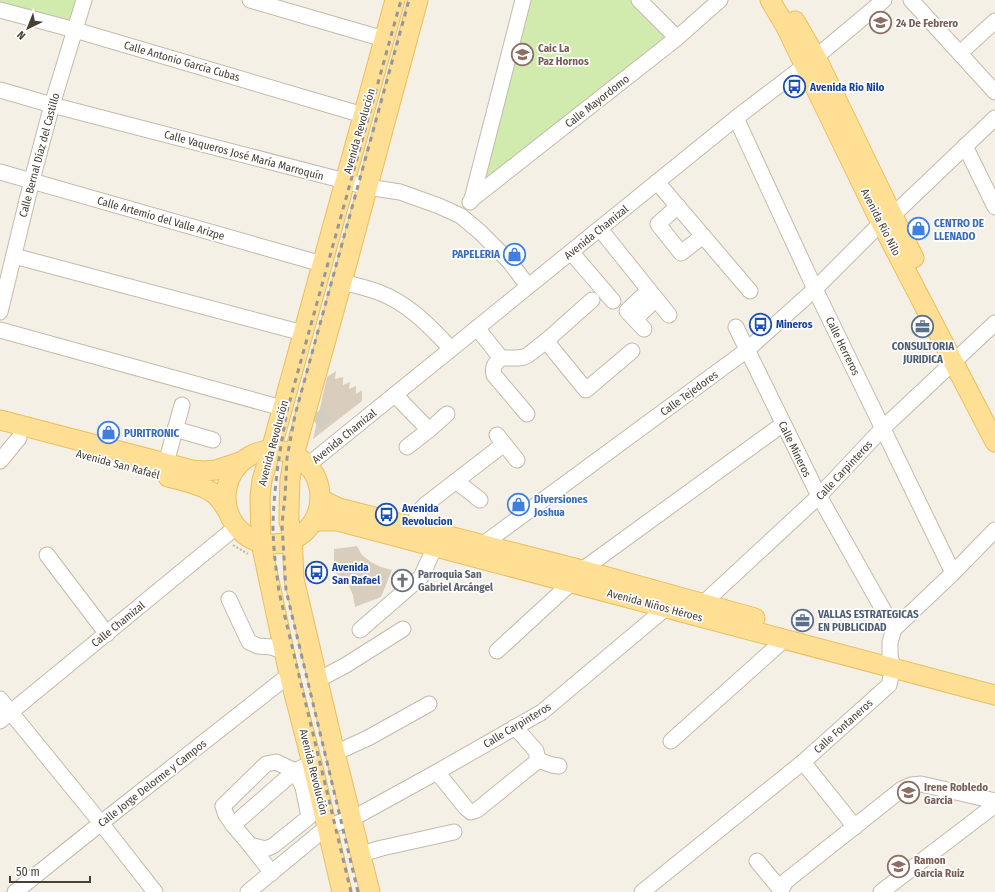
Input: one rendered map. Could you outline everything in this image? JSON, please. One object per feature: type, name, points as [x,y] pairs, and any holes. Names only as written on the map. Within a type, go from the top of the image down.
[{"type":"main road","name":"Avenida Revolución","points":[[342,892],[328,828],[303,767],[289,674],[261,543],[260,497],[262,480],[395,0]]},
{"type":"main road","name":"Avenida Revolución","points":[[370,892],[362,854],[351,819],[294,580],[292,533],[289,521],[289,495],[290,480],[301,460],[342,282],[418,0]]},
{"type":"main road","name":"Avenida Río Nilo","points":[[770,0],[810,61]]},
{"type":"main road","name":"Avenida Río Nilo","points":[[783,0],[810,61],[887,219],[958,358],[995,442]]},
{"type":"main road","name":"Avenida Río Nilo","points":[[958,358],[995,418]]},
{"type":"main road","name":"Avenida San Rafaél","points":[[0,420],[192,470],[216,470],[240,462],[258,452],[271,450]]},
{"type":"main road","name":"Avenida San Rafaél","points":[[0,433],[190,483],[212,492],[219,498],[227,510]]},
{"type":"main road","points":[[240,462],[229,478],[225,497],[227,510],[236,527],[248,538],[261,543],[281,544],[292,541],[304,533],[314,521],[319,510],[320,491],[318,482],[313,472],[301,460],[280,450],[271,450]]},
{"type":"main road","name":"Avenida Niños Héroes","points":[[320,499],[339,508],[482,545],[666,608],[697,609],[784,640],[995,685]]},
{"type":"main road","name":"Avenida Niños Héroes","points":[[314,521],[338,521],[435,547],[576,577],[891,662],[995,695]]},
{"type":"street","name":"Calle Bernal Díaz del Castillo","points":[[0,312],[52,105],[84,0]]},
{"type":"street","points":[[250,0],[384,39]]},
{"type":"street","points":[[461,216],[472,199],[523,0]]},
{"type":"street","points":[[639,0],[677,38]]},
{"type":"street","name":"Calle Mayordomo","points":[[472,199],[677,38],[720,0]]},
{"type":"street","name":"Avenida Chamizal","points":[[301,460],[333,436],[395,394],[884,0]]},
{"type":"street","points":[[911,0],[995,92]]},
{"type":"street","name":"Calle Antonio García Cubas","points":[[0,10],[75,30],[363,115]]},
{"type":"street","points":[[960,54],[995,21]]},
{"type":"street","name":"Calle Vaqueros José María Marroquín","points":[[0,90],[52,105],[367,187],[400,192],[439,206],[461,216],[480,232],[509,261],[528,286]]},
{"type":"street","name":"Calle Herreros","points":[[736,118],[815,288],[953,573]]},
{"type":"street","name":"Calle Tejedores","points":[[482,545],[747,350],[995,118]]},
{"type":"street","points":[[965,146],[995,206]]},
{"type":"street","name":"Calle Artemio del Valle Arizpe","points":[[0,172],[322,264]]},
{"type":"street","points":[[657,182],[750,291]]},
{"type":"street","points":[[678,206],[658,224],[681,253],[703,236]]},
{"type":"street","points":[[600,229],[669,315]]},
{"type":"street","points":[[571,252],[613,301]]},
{"type":"street","points":[[14,256],[303,333]]},
{"type":"street","points":[[342,282],[378,292],[403,305],[432,328],[451,349]]},
{"type":"street","points":[[640,324],[628,310],[652,294]]},
{"type":"street","points":[[500,358],[518,358],[528,355],[592,300]]},
{"type":"street","name":"Calle Carpinteros","points":[[697,609],[819,496],[883,428],[995,323]]},
{"type":"street","name":"Calle Mineros","points":[[736,327],[819,496],[894,629]]},
{"type":"street","points":[[477,328],[500,358]]},
{"type":"street","points":[[0,330],[282,408]]},
{"type":"street","points":[[546,341],[586,390],[632,351]]},
{"type":"street","points":[[500,358],[493,367],[494,375],[527,414]]},
{"type":"street","points":[[395,394],[429,430]]},
{"type":"street","points":[[166,463],[182,405]]},
{"type":"street","points":[[408,447],[447,414]]},
{"type":"street","points":[[497,650],[576,577],[783,424]]},
{"type":"street","points":[[175,430],[213,440]]},
{"type":"street","points":[[0,461],[19,438]]},
{"type":"street","points":[[411,526],[425,505],[456,481],[500,440],[517,460]]},
{"type":"street","points":[[456,481],[480,500]]},
{"type":"street","name":"Calle Chamizal","points":[[5,717],[236,527]]},
{"type":"street","points":[[894,629],[953,573],[995,530]]},
{"type":"street","points":[[360,630],[421,576],[435,547]]},
{"type":"street","points":[[47,555],[107,634]]},
{"type":"street","points":[[230,599],[249,642],[258,646],[277,649],[283,648]]},
{"type":"street","name":"Calle Carpinteros","points":[[248,892],[328,828],[351,819],[542,712],[666,608]]},
{"type":"street","points":[[318,680],[346,665],[403,629]]},
{"type":"street","name":"Calle Fontaneros","points":[[642,892],[803,762],[889,685],[891,662],[890,642],[894,629]]},
{"type":"street","points":[[671,741],[784,640]]},
{"type":"street","name":"Calle Jorge Delorme y Campos","points":[[15,892],[289,674]]},
{"type":"street","points":[[0,699],[5,717],[101,823],[155,892]]},
{"type":"street","points":[[335,753],[368,738],[429,704]]},
{"type":"street","points":[[515,728],[536,751],[538,760]]},
{"type":"street","points":[[538,760],[559,766]]},
{"type":"street","points":[[437,772],[466,808],[471,812],[477,810],[538,760]]},
{"type":"street","points":[[272,873],[233,825],[226,815],[223,806],[266,764],[276,762],[303,767]]},
{"type":"street","points":[[803,762],[855,827]]},
{"type":"street","points":[[233,825],[303,767]]},
{"type":"street","points":[[250,845],[265,849],[273,846],[309,817],[303,787],[303,767]]},
{"type":"street","points":[[757,861],[781,891],[786,881],[902,789],[911,785],[921,784],[995,801]]},
{"type":"street","points":[[881,892],[899,887],[995,805]]},
{"type":"street","points":[[362,854],[454,832]]},
{"type":"green space","points":[[0,0],[81,0],[73,26],[0,6]]},
{"type":"green space","points":[[527,0],[636,0],[674,36],[472,199]]},
{"type":"building","points":[[336,371],[335,379],[343,377],[343,385],[350,382],[349,389],[356,386],[356,394],[362,390],[362,401],[313,439],[327,377]]},
{"type":"building","points":[[357,546],[362,555],[371,562],[392,570],[381,597],[355,607],[353,595],[348,584],[342,577],[334,572],[334,549]]},
{"type":"tunnel","points":[[317,412],[330,430]]},
{"type":"railway","points":[[351,892],[279,592],[273,524],[278,468],[287,411],[401,0]]},
{"type":"railway","points":[[358,892],[286,590],[282,524],[287,458],[295,415],[409,0]]},
{"type":"place","name":"24 De Febrero","points":[[880,23]]},
{"type":"place","name":"Caic La Paz Hornos","points":[[522,54]]},
{"type":"place","name":"Avenida Rio Nilo","points":[[794,87]]},
{"type":"place","name":"CENTRO DE LLENADO","points":[[919,229]]},
{"type":"place","name":"PAPELERIA","points":[[515,254]]},
{"type":"place","name":"Mineros","points":[[761,324]]},
{"type":"place","name":"CONSULTORIA JURIDICA","points":[[923,326]]},
{"type":"place","name":"PURITRONIC","points":[[108,433]]},
{"type":"place","name":"Diversiones Joshua","points":[[519,505]]},
{"type":"place","name":"Avenida Revolucion","points":[[387,514]]},
{"type":"place","name":"Avenida San Rafael","points":[[316,573]]},
{"type":"place","name":"Parroquia San Gabriel Arcángel","points":[[403,580]]},
{"type":"place","name":"VALLAS ESTRATEGICAS EN PUBLICIDAD","points":[[802,620]]},
{"type":"place","name":"Irene Robledo Garcia","points":[[909,793]]},
{"type":"place","name":"Ramon Garcia Ruiz","points":[[898,866]]}]
